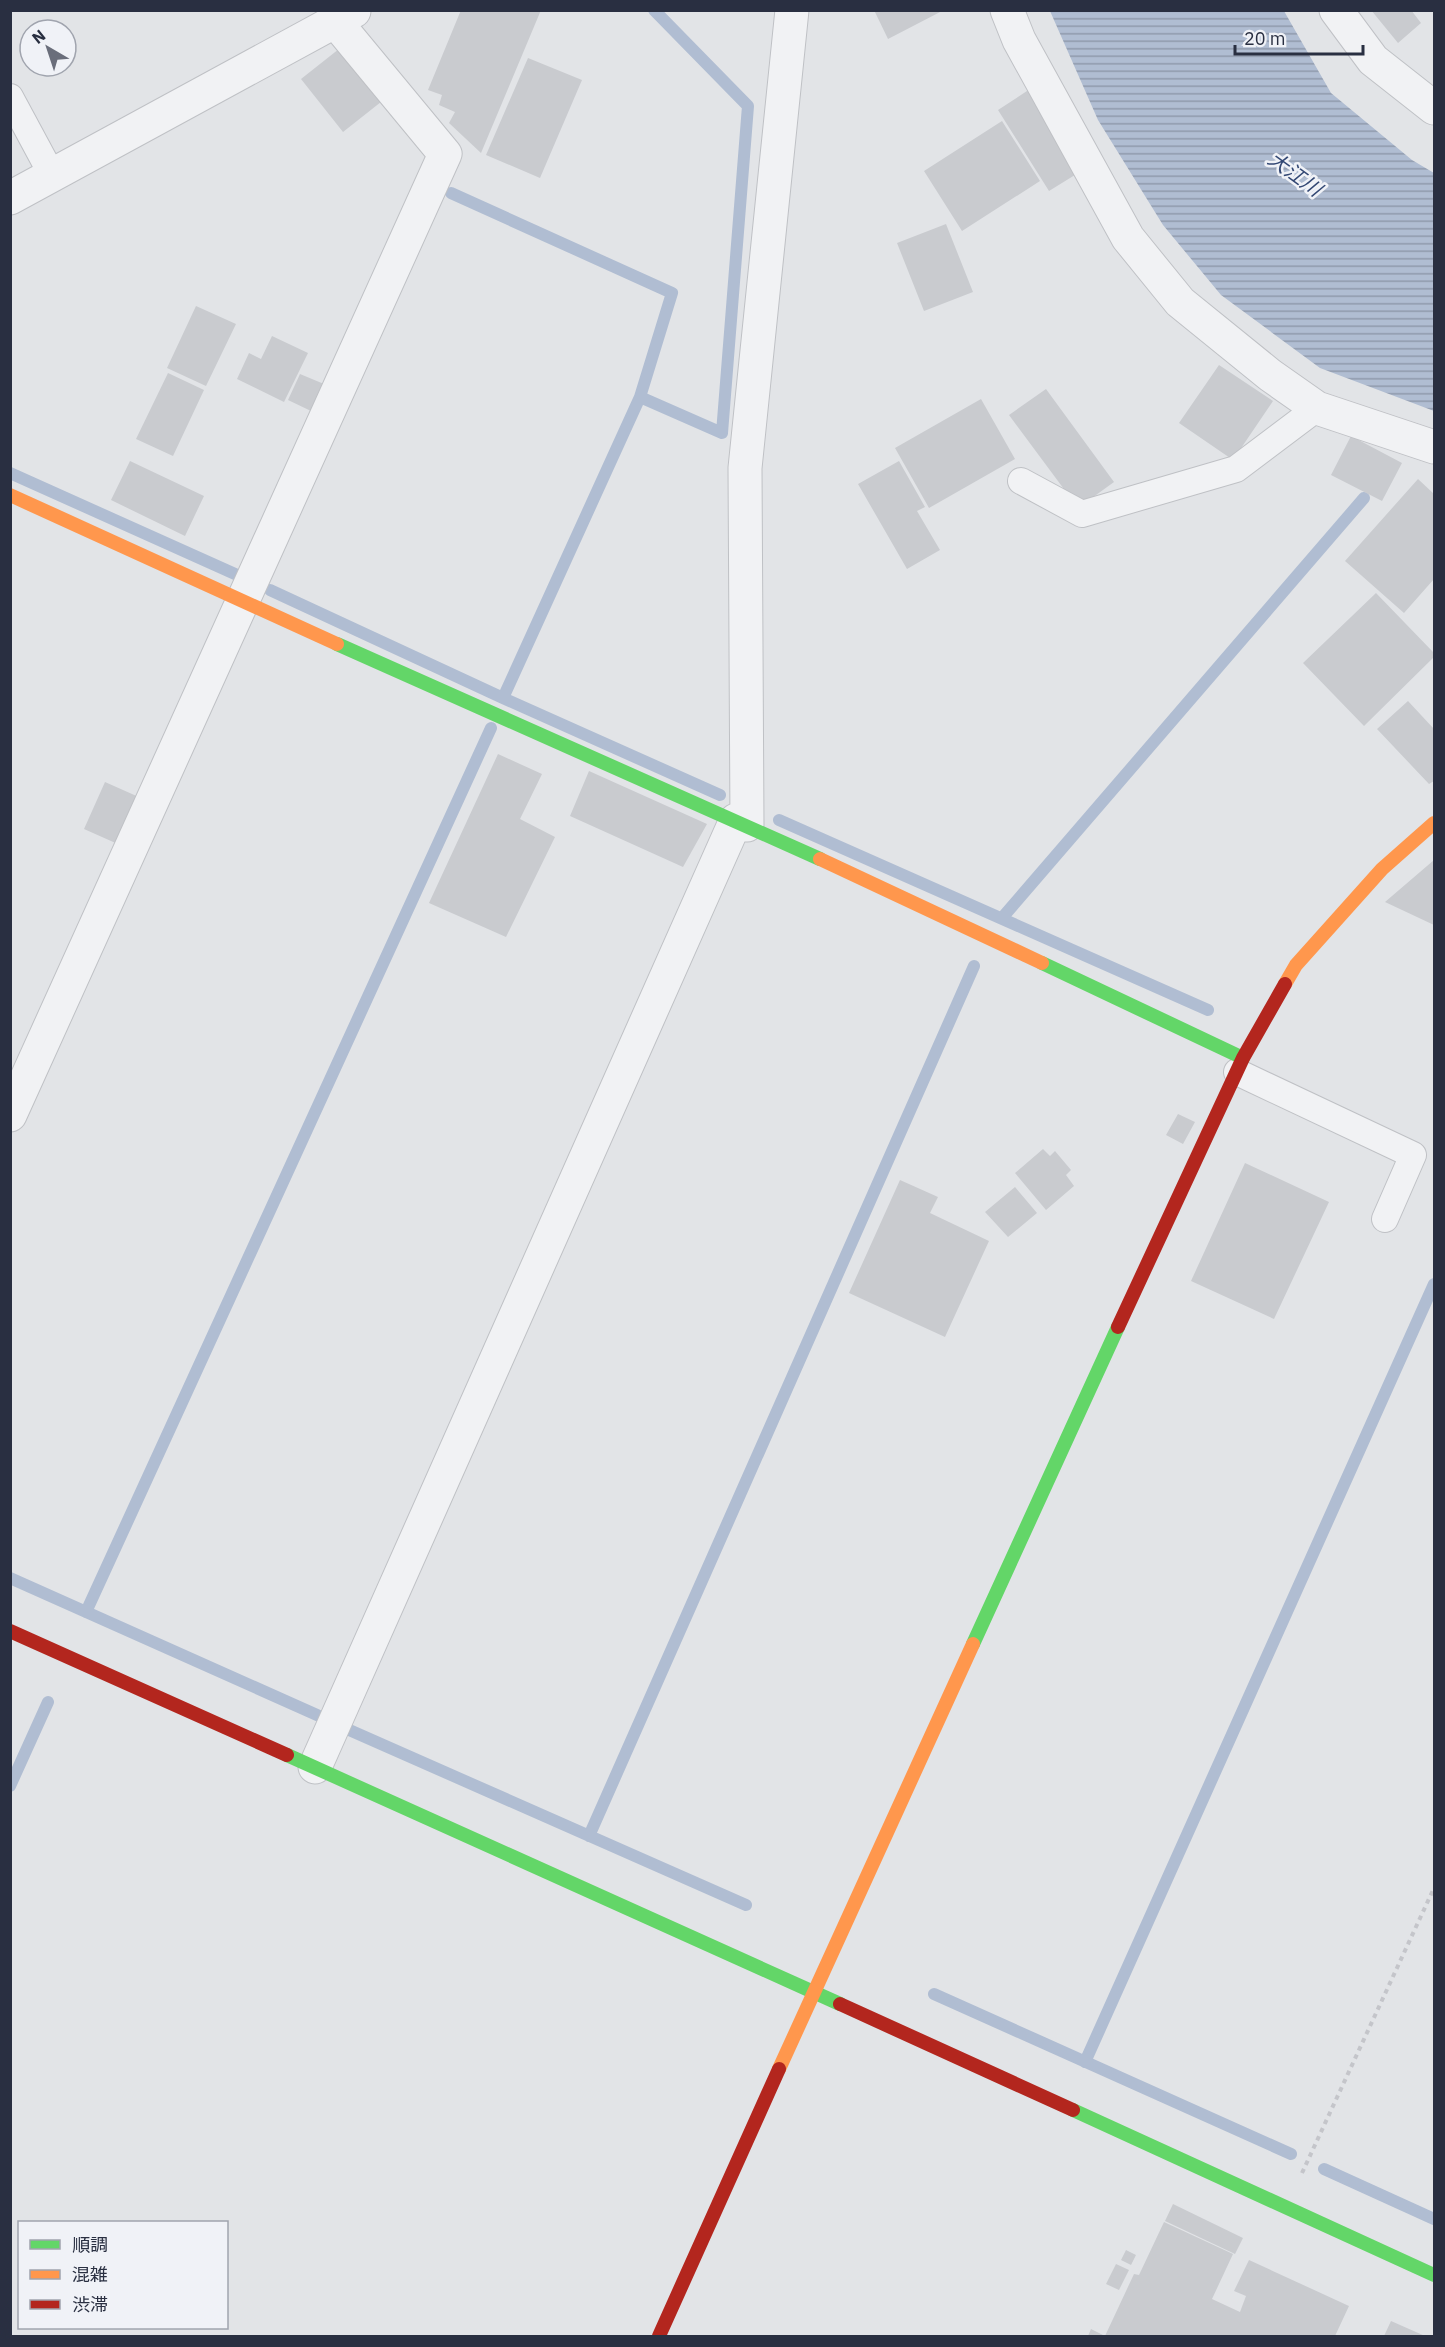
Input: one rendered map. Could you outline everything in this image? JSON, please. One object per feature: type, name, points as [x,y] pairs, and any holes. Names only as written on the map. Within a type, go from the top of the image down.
[{"type":"street","points":[[315,1767],[741,823],[745,468],[792,10]]},
{"type":"street","points":[[1007,10],[1019,40],[1128,238],[1180,302],[1270,375],[1317,408],[1434,447]]},
{"type":"street","points":[[1336,10],[1373,60],[1434,108]]},
{"type":"street","points":[[10,198],[345,16],[445,154],[10,1115]]},
{"type":"street","points":[[10,495],[243,602],[741,823],[1240,1065]]},
{"type":"street","points":[[659,2337],[814,1992],[1240,1065],[1296,965],[1382,868],[1434,823]]},
{"type":"street","points":[[10,1631],[814,1992],[1434,2275]]},
{"type":"lane","points":[[10,97],[52,175]]},
{"type":"lane","points":[[1021,481],[1082,514],[1236,469],[1317,408]]},
{"type":"lane","points":[[1240,1065],[1413,1155],[1385,1219]]},
{"type":"path","points":[[1286,2209],[1434,1888]]},
{"type":"water","name":"大江川","points":[[1050,11],[1284,11],[1331,93],[1412,160],[1434,173],[1434,411],[1320,368],[1221,295],[1163,225],[1098,120]]},
{"type":"building","points":[[461,10],[541,10],[481,153],[449,123],[455,112],[439,105],[442,95],[428,90]]},
{"type":"building","points":[[874,10],[944,10],[888,39]]},
{"type":"building","points":[[1371,10],[1411,10],[1421,23],[1398,43]]},
{"type":"building","points":[[344,45],[386,98],[343,132],[301,79]]},
{"type":"building","points":[[528,58],[582,80],[540,178],[486,155]]},
{"type":"building","points":[[1030,89],[1083,170],[1049,191],[998,110]]},
{"type":"building","points":[[1002,121],[1040,181],[962,231],[924,171]]},
{"type":"building","points":[[946,224],[973,292],[924,311],[897,243]]},
{"type":"building","points":[[196,306],[236,324],[206,386],[167,368]]},
{"type":"building","points":[[272,336],[308,353],[284,402],[237,379],[249,353],[261,359]]},
{"type":"building","points":[[1219,365],[1273,401],[1233,460],[1179,423]]},
{"type":"building","points":[[168,373],[204,390],[173,456],[136,439]]},
{"type":"building","points":[[300,374],[324,384],[311,411],[288,400]]},
{"type":"building","points":[[1046,389],[1114,482],[1078,508],[1009,415]]},
{"type":"building","points":[[981,399],[1015,459],[929,508],[895,448]]},
{"type":"building","points":[[1351,436],[1402,463],[1382,501],[1331,475]]},
{"type":"building","points":[[130,461],[204,496],[185,536],[111,500]]},
{"type":"building","points":[[899,461],[925,507],[917,511],[940,550],[907,569],[858,484]]},
{"type":"building","points":[[1418,479],[1434,494],[1434,579],[1404,613],[1345,561]]},
{"type":"building","points":[[1376,593],[1434,653],[1434,657],[1364,726],[1303,663]]},
{"type":"building","points":[[1408,701],[1434,729],[1434,781],[1429,784],[1377,729]]},
{"type":"building","points":[[498,754],[542,774],[520,819],[555,837],[506,937],[429,903]]},
{"type":"building","points":[[589,771],[707,824],[683,867],[570,816]]},
{"type":"building","points":[[105,782],[141,798],[120,845],[84,829]]},
{"type":"building","points":[[1434,860],[1434,925],[1385,902]]},
{"type":"building","points":[[1178,1114],[1195,1122],[1183,1144],[1166,1135]]},
{"type":"building","points":[[1043,1149],[1050,1156],[1055,1151],[1071,1170],[1066,1175],[1074,1186],[1046,1210],[1015,1173]]},
{"type":"building","points":[[1245,1163],[1329,1202],[1274,1319],[1191,1281]]},
{"type":"building","points":[[900,1180],[938,1197],[930,1213],[989,1241],[945,1337],[849,1293]]},
{"type":"building","points":[[1015,1187],[1037,1213],[1008,1237],[985,1212]]},
{"type":"building","points":[[1173,2204],[1243,2238],[1235,2254],[1165,2221]]},
{"type":"building","points":[[1164,2222],[1233,2254],[1212,2299],[1240,2312],[1246,2296],[1234,2291],[1249,2260],[1349,2306],[1335,2336],[1105,2336],[1134,2274],[1139,2275]]},
{"type":"building","points":[[1126,2250],[1136,2255],[1131,2265],[1121,2260]]},
{"type":"building","points":[[1116,2264],[1129,2270],[1119,2290],[1106,2284]]},
{"type":"building","points":[[1391,2321],[1425,2336],[1384,2336]]},
{"type":"building","points":[[1091,2329],[1105,2336],[1088,2336]]},
{"type":"waterway","points":[[640,397],[722,433],[748,106],[654,10]]},
{"type":"waterway","points":[[451,193],[672,293],[640,397],[503,698]]},
{"type":"waterway","points":[[10,473],[235,574]]},
{"type":"waterway","points":[[1002,918],[1364,498]]},
{"type":"waterway","points":[[270,590],[720,795]]},
{"type":"waterway","points":[[86,1612],[491,728]]},
{"type":"waterway","points":[[779,820],[1208,1010]]},
{"type":"waterway","points":[[589,1836],[974,966]]},
{"type":"waterway","points":[[1085,2062],[1434,1284]]},
{"type":"waterway","points":[[10,1578],[317,1715]]},
{"type":"waterway","points":[[10,1786],[48,1702]]},
{"type":"waterway","points":[[347,1729],[746,1905]]},
{"type":"waterway","points":[[934,1994],[1291,2154]]},
{"type":"waterway","points":[[1324,2169],[1434,2219]]},
{"type":"traffic: fast","points":[[337,644],[820,859]]},
{"type":"traffic: fast","points":[[1042,963],[1243,1058]]},
{"type":"traffic: fast","points":[[973,1644],[1118,1327]]},
{"type":"traffic: fast","points":[[287,1755],[840,2004]]},
{"type":"traffic: fast","points":[[1073,2110],[1434,2275]]},
{"type":"traffic: slow","points":[[10,495],[337,644]]},
{"type":"traffic: slow","points":[[1285,984],[1296,965],[1382,869],[1434,823]]},
{"type":"traffic: slow","points":[[820,859],[1042,963]]},
{"type":"traffic: slow","points":[[779,2069],[973,1644]]},
{"type":"traffic: jam","points":[[1118,1327],[1243,1058],[1285,984]]},
{"type":"traffic: jam","points":[[10,1631],[287,1755]]},
{"type":"traffic: jam","points":[[840,2004],[1073,2110]]},
{"type":"traffic: jam","points":[[659,2336],[779,2069]]}]
